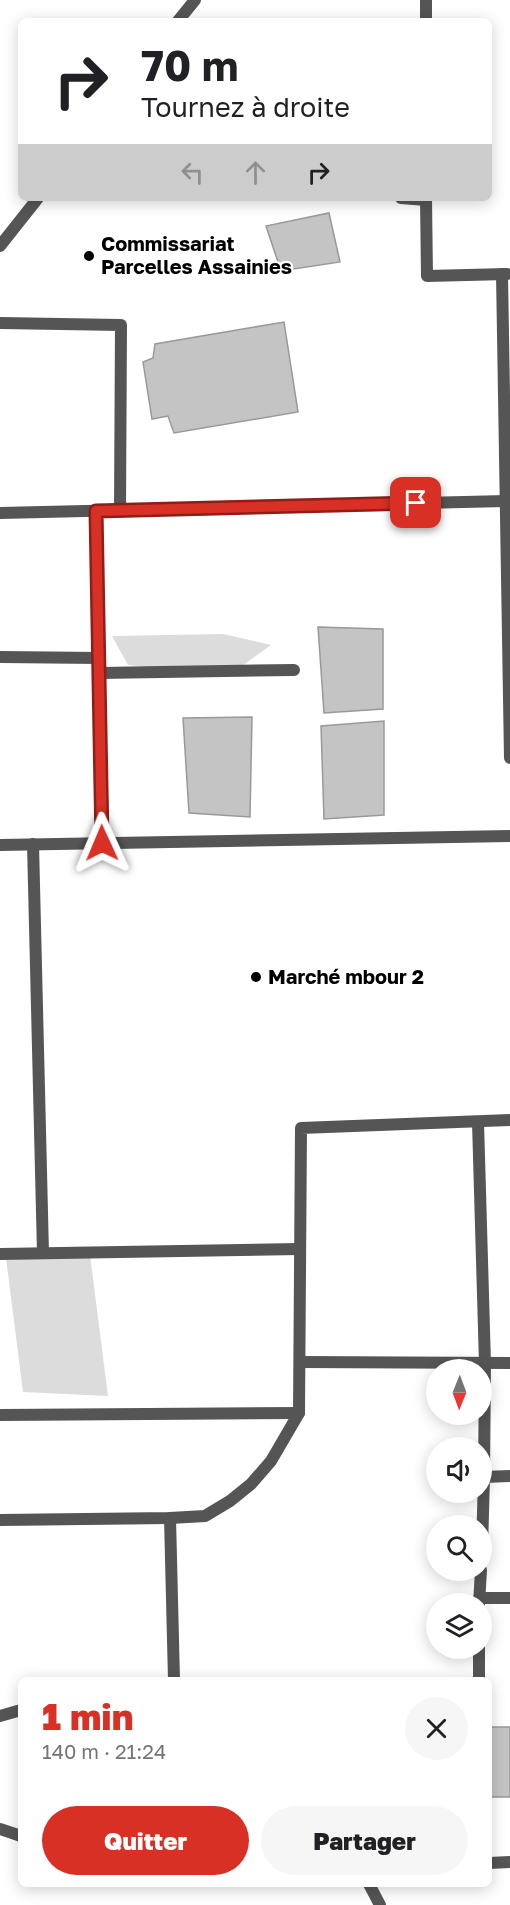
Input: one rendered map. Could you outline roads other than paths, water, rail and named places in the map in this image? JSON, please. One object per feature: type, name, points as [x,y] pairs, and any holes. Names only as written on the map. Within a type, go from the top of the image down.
[{"type":"street","points":[[180,18],[195,0]]},
{"type":"street","points":[[426,0],[426,18]]},
{"type":"street","points":[[0,246],[36,201]]},
{"type":"street","points":[[426,201],[428,276],[506,274],[506,501],[510,758]]},
{"type":"street","points":[[0,323],[121,325],[120,510]]},
{"type":"street","points":[[0,513],[506,501]]},
{"type":"street","points":[[96,511],[102,843]]},
{"type":"street","points":[[0,657],[99,658]]},
{"type":"street","points":[[99,673],[294,670]]},
{"type":"street","points":[[0,845],[510,836]]},
{"type":"street","points":[[33,844],[43,1253]]},
{"type":"street","points":[[0,1520],[205,1516],[237,1495],[251,1484],[271,1461],[299,1413],[301,1128],[510,1120]]},
{"type":"street","points":[[478,1122],[486,1359]]},
{"type":"street","points":[[0,1254],[300,1249]]},
{"type":"street","points":[[300,1362],[426,1363]]},
{"type":"street","points":[[492,1364],[510,1363]]},
{"type":"street","points":[[0,1415],[299,1413]]},
{"type":"street","points":[[492,1477],[510,1476]]},
{"type":"street","points":[[170,1518],[174,1677]]},
{"type":"street","points":[[492,1600],[510,1598]]},
{"type":"street","points":[[479,1659],[479,1677]]},
{"type":"street","points":[[0,1716],[18,1711]]},
{"type":"street","points":[[0,1829],[18,1835]]},
{"type":"street","points":[[492,1863],[510,1862]]},
{"type":"street","points":[[371,1887],[380,1905]]},
{"type":"place","name":"Commissariat Parcelles Assainies","points":[[89,256]]},
{"type":"place","name":"Marché mbour 2","points":[[256,977]]}]
